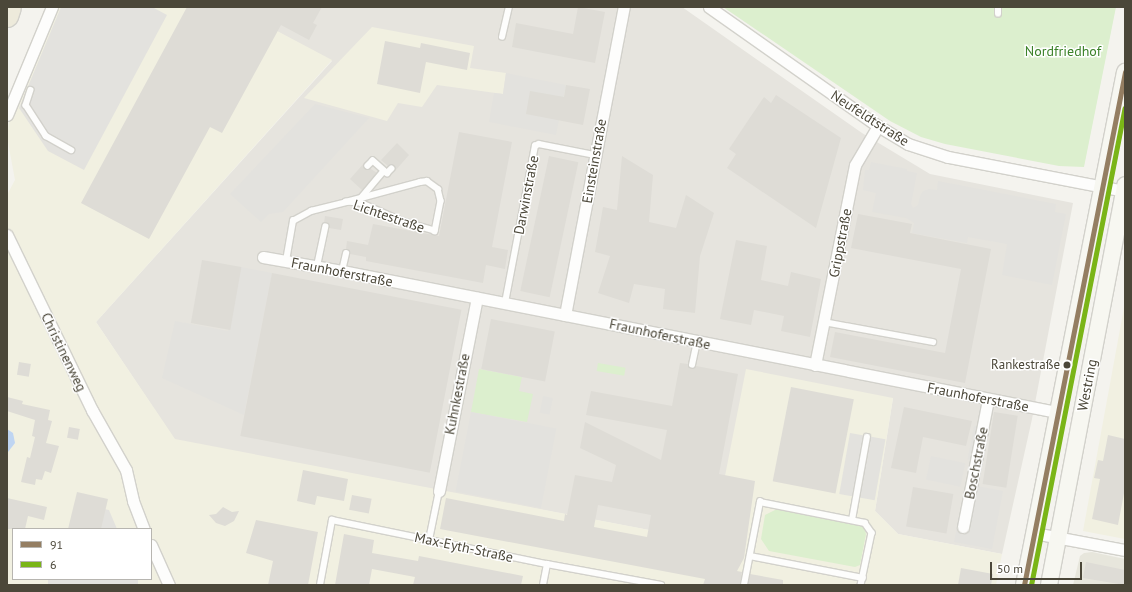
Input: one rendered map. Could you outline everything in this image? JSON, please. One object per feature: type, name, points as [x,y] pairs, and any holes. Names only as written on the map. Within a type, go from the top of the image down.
[{"type":"highway","points":[[7,16],[10,7]]},
{"type":"main road","name":"Westring","points":[[1024,585],[1125,72]]},
{"type":"main road","name":"Westring","points":[[1049,585],[1125,189]]},
{"type":"street","points":[[7,115],[52,7]]},
{"type":"street","name":"Einsteinstraße","points":[[566,315],[624,7]]},
{"type":"street","name":"Neufeldtstraße","points":[[709,7],[878,126],[908,144],[948,157],[1125,189]]},
{"type":"street","name":"Grippstraße","points":[[815,365],[854,165],[878,126]]},
{"type":"street","name":"Christinenweg","points":[[7,235],[92,410],[129,478],[132,501],[144,528]]},
{"type":"street","name":"Fraunhoferstraße","points":[[263,257],[318,266],[988,400],[1057,412]]},
{"type":"street","name":"Kuhnkestraße","points":[[439,490],[453,413],[477,298]]},
{"type":"street","name":"Boschstraße","points":[[963,527],[988,400]]},
{"type":"street","points":[[1034,533],[1125,550]]},
{"type":"street","points":[[152,547],[169,585]]},
{"type":"lane","points":[[502,36],[508,7]]},
{"type":"lane","points":[[998,7],[998,14]]},
{"type":"lane","points":[[31,90],[26,105],[46,136],[71,150]]},
{"type":"lane","name":"Darwinstraße","points":[[505,303],[536,146],[539,144],[595,155]]},
{"type":"lane","points":[[368,166],[373,161],[379,169],[387,174],[391,169]]},
{"type":"lane","points":[[361,198],[379,169],[386,164]]},
{"type":"lane","name":"Lichtestraße","points":[[286,261],[293,221],[311,211],[427,181],[433,184],[440,194],[441,201],[435,231],[403,222],[360,203],[346,202]]},
{"type":"lane","points":[[318,266],[325,228]]},
{"type":"lane","points":[[342,271],[346,253]]},
{"type":"lane","points":[[824,322],[933,342]]},
{"type":"lane","points":[[692,365],[697,342]]},
{"type":"lane","points":[[852,520],[867,437]]},
{"type":"lane","points":[[430,540],[439,490]]},
{"type":"lane","points":[[744,585],[760,502],[865,523],[872,533],[862,585]]},
{"type":"lane","name":"Max-Eyth-Straße","points":[[320,585],[332,520],[547,564],[661,585]]},
{"type":"lane","points":[[750,556],[863,578]]},
{"type":"lane","points":[[542,585],[547,564]]},
{"type":"shaded area","points":[[57,7],[232,7],[332,60],[96,322],[175,439],[712,542],[746,369],[893,398],[875,511],[898,534],[1002,554],[996,585],[7,585],[7,195],[15,180],[7,137],[9,122],[15,106]]},
{"type":"shaded area","points":[[61,7],[152,7],[167,15],[84,170],[48,151],[19,108]]},
{"type":"shaded area","points":[[232,7],[682,7],[862,133],[930,174],[1073,203],[1032,419],[1002,554],[898,534],[875,511],[893,398],[725,475],[712,542],[175,440],[96,322],[332,61]]},
{"type":"shaded area","points":[[372,27],[474,46],[470,68],[506,73],[503,94],[437,85],[422,107],[398,103],[387,121],[304,98]]},
{"type":"shaded area","points":[[506,73],[566,85],[556,135],[489,122],[494,93],[503,94]]},
{"type":"shaded area","points":[[315,104],[369,118],[283,212],[269,214],[261,222],[230,194]]},
{"type":"shaded area","points":[[871,162],[907,169],[907,171],[917,173],[911,204],[913,208],[918,205],[923,191],[929,189],[937,190],[938,181],[1056,204],[1055,212],[1066,214],[1052,285],[1002,275],[1007,244],[968,237],[967,243],[912,233],[914,223],[906,218],[872,212],[876,193],[863,190],[865,170],[869,170]]},
{"type":"shaded area","points":[[241,267],[272,273],[244,415],[162,378],[175,321],[228,331]]},
{"type":"shaded area","points":[[1125,302],[1125,539],[1083,531]]},
{"type":"shaded area","points":[[543,396],[553,398],[550,415],[540,413]]},
{"type":"shaded area","points":[[471,412],[556,429],[541,508],[456,492]]},
{"type":"shaded area","points":[[974,426],[979,427],[972,460],[968,459]]},
{"type":"shaded area","points":[[850,433],[885,439],[875,500],[839,494]]},
{"type":"shaded area","points":[[931,456],[965,463],[960,487],[926,479]]},
{"type":"shaded area","points":[[977,486],[1003,491],[992,549],[954,542],[959,516],[970,518]]},
{"type":"shaded area","points":[[75,503],[109,510],[117,528],[70,528]]},
{"type":"shaded area","points":[[1092,552],[1125,559],[1125,585],[1073,585],[1080,556],[1084,553]]},
{"type":"shaded area","points":[[48,580],[138,580],[138,585],[48,585]]},
{"type":"green space","name":"Nordfriedhof","points":[[723,7],[1116,7],[1084,167],[1059,166],[945,144],[921,137],[890,121]]},
{"type":"green space","points":[[598,363],[626,368],[624,376],[597,371]]},
{"type":"green space","points":[[479,369],[522,377],[519,391],[533,394],[527,422],[471,412]]},
{"type":"green space","points":[[777,509],[864,526],[866,534],[860,565],[855,567],[769,551],[761,539],[765,515]]},
{"type":"water","points":[[7,429],[13,433],[15,443],[8,452]]},
{"type":"building","points":[[187,7],[322,7],[313,23],[317,25],[309,40],[281,25],[222,133],[210,127],[149,239],[81,203]]},
{"type":"building","points":[[578,7],[605,12],[595,63],[512,47],[516,23],[573,34]]},
{"type":"building","points":[[385,41],[420,48],[421,43],[470,53],[467,70],[426,62],[420,93],[377,84]]},
{"type":"building","points":[[566,85],[590,89],[583,125],[526,114],[530,91],[564,97]]},
{"type":"building","points":[[776,95],[841,138],[816,228],[727,168],[736,154],[729,149],[749,119],[764,97],[771,103]]},
{"type":"building","points":[[459,132],[512,142],[492,247],[508,250],[505,269],[486,265],[483,283],[366,261],[366,257],[350,254],[349,250],[346,249],[347,241],[368,245],[373,224],[439,236]]},
{"type":"building","points":[[397,143],[409,155],[395,171],[394,166],[388,166],[381,160]]},
{"type":"building","points":[[549,156],[578,162],[550,297],[520,291]]},
{"type":"building","points":[[622,156],[653,175],[649,222],[676,228],[686,195],[714,213],[700,256],[695,313],[663,309],[665,289],[634,284],[629,303],[598,293],[610,256],[595,252],[603,207],[617,210]]},
{"type":"building","points":[[365,162],[365,169],[371,169],[377,173],[362,190],[350,179]]},
{"type":"building","points":[[858,214],[912,224],[910,233],[991,249],[965,383],[830,357],[835,332],[945,353],[961,269],[851,248]]},
{"type":"building","points":[[325,216],[343,219],[341,230],[329,228],[328,224],[324,223]]},
{"type":"building","points":[[736,240],[767,246],[761,280],[788,286],[791,272],[821,279],[810,337],[781,331],[784,316],[754,310],[751,325],[720,319]]},
{"type":"building","points":[[202,260],[241,267],[230,330],[191,323]]},
{"type":"building","points":[[272,273],[461,310],[430,473],[240,436]]},
{"type":"building","points":[[491,319],[555,331],[545,381],[481,369]]},
{"type":"building","points":[[19,362],[31,364],[29,377],[17,375]]},
{"type":"building","points":[[680,363],[688,364],[691,369],[696,366],[738,374],[719,474],[755,481],[744,558],[737,571],[742,572],[740,585],[703,585],[705,579],[440,529],[446,498],[564,521],[565,514],[567,515],[575,475],[612,482],[616,465],[580,448],[585,422],[661,460],[667,430],[586,415],[591,391],[672,406]],"holes":[[[598,505],[651,515],[647,537],[594,527]]]},
{"type":"building","points":[[791,387],[854,399],[836,493],[773,481]]},
{"type":"building","points":[[7,397],[23,401],[22,404],[50,410],[48,420],[52,421],[46,443],[59,446],[51,473],[45,471],[42,480],[36,479],[35,485],[21,482],[27,457],[30,458],[35,437],[32,436],[35,420],[7,411]]},
{"type":"building","points":[[904,407],[972,421],[966,446],[923,437],[916,473],[891,468]]},
{"type":"building","points":[[994,412],[1018,416],[1006,488],[983,484]]},
{"type":"building","points":[[69,427],[80,429],[78,440],[67,438]]},
{"type":"building","points":[[1108,435],[1125,439],[1125,488],[1118,525],[1092,519],[1100,479],[1094,478],[1098,460],[1103,461]]},
{"type":"building","points":[[303,470],[348,479],[344,501],[317,496],[315,505],[297,501]]},
{"type":"building","points":[[913,487],[953,494],[946,534],[906,526]]},
{"type":"building","points":[[77,492],[108,499],[101,528],[68,528]]},
{"type":"building","points":[[352,495],[372,499],[369,514],[349,510]]},
{"type":"building","points":[[7,498],[47,507],[44,520],[28,516],[25,528],[7,529]]},
{"type":"building","points":[[223,507],[232,512],[239,511],[234,521],[225,526],[216,523],[209,515],[216,514]]},
{"type":"building","points":[[256,520],[318,532],[308,585],[268,585],[273,561],[246,553]]},
{"type":"building","points":[[344,534],[374,540],[372,553],[418,561],[419,556],[523,576],[521,585],[413,585],[415,577],[372,569],[369,585],[335,585]]},
{"type":"building","points":[[1086,562],[1125,570],[1125,585],[1083,578]]},
{"type":"building","points":[[961,568],[993,574],[991,585],[958,585]]},
{"type":"building","points":[[750,574],[783,580],[783,585],[748,585]]},
{"type":"transit line","name":"91","points":[[1024,585],[1125,72]]},
{"type":"transit line","name":"6","points":[[1031,585],[1125,108]]},
{"type":"place","name":"Rankestraße","points":[[1067,365]]}]
